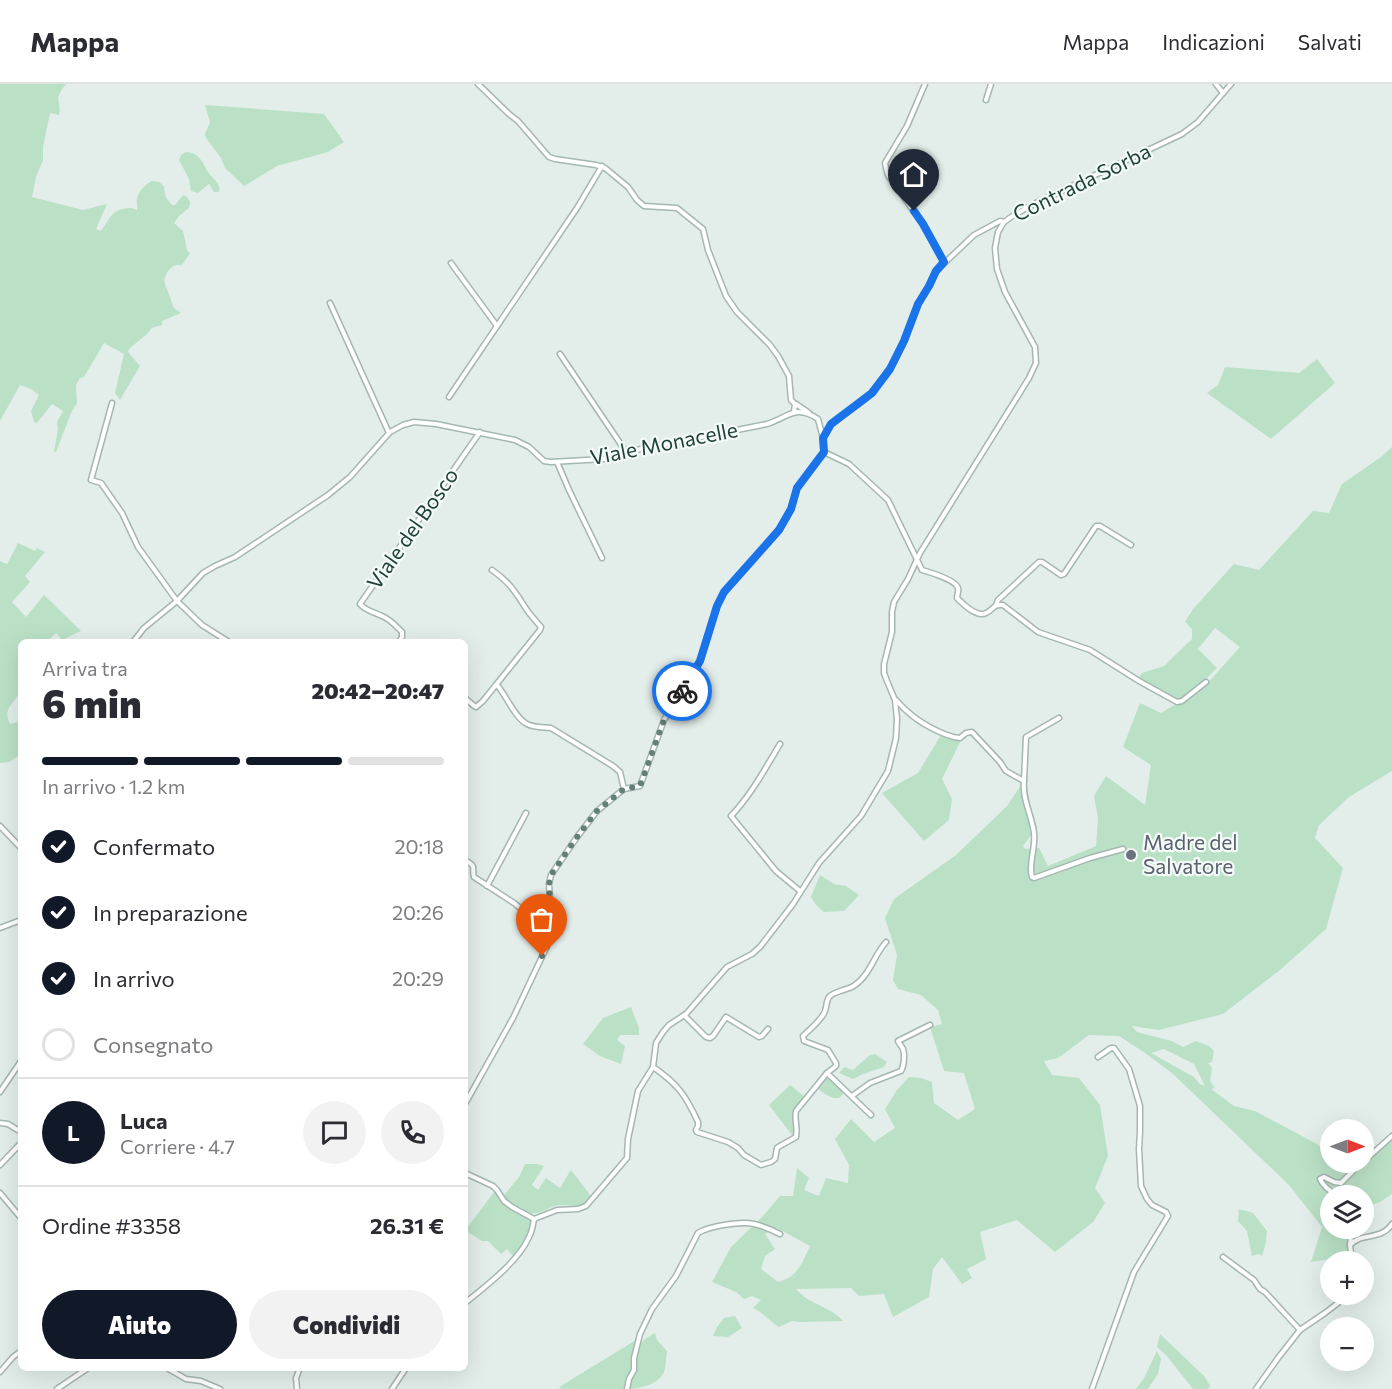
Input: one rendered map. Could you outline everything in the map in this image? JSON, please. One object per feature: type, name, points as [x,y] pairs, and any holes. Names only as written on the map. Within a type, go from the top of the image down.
[{"type":"street","points":[[478,84],[518,121],[552,159],[602,166],[622,182],[644,206],[677,208],[703,229],[708,250],[726,296],[737,312],[778,356],[789,376],[791,400],[818,419],[831,424]]},
{"type":"street","points":[[925,84],[907,126],[885,164],[888,177],[896,182],[944,262]]},
{"type":"street","points":[[986,100],[991,84]]},
{"type":"street","points":[[1216,84],[1223,93]]},
{"type":"street","name":"Contrada Sorba","points":[[896,700],[884,673],[884,664],[891,640],[894,602],[916,560],[1029,378],[1036,363],[1035,347],[1005,292],[997,269],[995,248],[998,232],[1004,222],[1014,214],[1182,134],[1198,122],[1231,84]]},
{"type":"street","points":[[449,397],[577,208],[602,166]]},
{"type":"street","points":[[823,438],[831,424],[872,393],[890,369],[918,304],[936,271],[974,235],[1000,221],[1004,222]]},
{"type":"street","points":[[451,263],[497,326]]},
{"type":"street","points":[[135,639],[144,628],[177,601],[203,573],[235,557],[335,490],[350,477],[388,433],[330,303]]},
{"type":"street","points":[[560,354],[626,452]]},
{"type":"street","points":[[112,404],[91,480],[101,483],[122,513],[138,547],[177,601],[202,625],[224,639]]},
{"type":"street","points":[[795,404],[794,412],[810,414]]},
{"type":"street","name":"Viale Monacelle","points":[[388,433],[396,427],[414,422],[436,424],[515,440],[529,447],[544,461],[557,462],[604,459],[626,452],[767,424],[794,412]]},
{"type":"street","points":[[468,1099],[513,1018],[548,944],[546,919],[550,900],[551,875],[597,811],[624,789],[637,787],[642,783],[669,711],[700,661],[717,606],[724,592],[779,530],[791,509],[797,488],[824,452],[818,419]]},
{"type":"street","name":"Viale del Bosco","points":[[401,639],[402,632],[392,622],[384,616],[363,608],[360,604],[480,432]]},
{"type":"street","points":[[824,452],[849,464],[888,500],[922,570],[956,585],[957,598],[977,613],[986,614],[1039,562],[1061,575],[1065,574],[1096,526],[1100,526],[1131,544]]},
{"type":"street","points":[[557,462],[568,490],[602,558]]},
{"type":"street","points":[[468,701],[476,707],[483,701],[541,627],[504,578],[492,570]]},
{"type":"street","points":[[996,605],[1003,605],[1038,632],[1090,650],[1177,702],[1182,701],[1206,682]]},
{"type":"street","points":[[497,685],[524,722],[542,729],[551,729],[613,766],[620,772],[624,789]]},
{"type":"street","points":[[896,700],[906,711],[954,738],[960,738],[972,732],[1006,771],[1024,781]]},
{"type":"street","points":[[468,1174],[493,1186],[504,1201],[534,1219],[557,1210],[578,1209],[586,1206],[627,1158],[628,1139],[638,1091],[644,1079],[651,1073],[656,1043],[669,1025],[684,1015],[721,972],[760,947],[793,904],[819,863],[861,816],[888,771],[896,738],[896,700]]},
{"type":"street","points":[[897,720],[906,711]]},
{"type":"street","points":[[1059,718],[1026,737],[1024,794],[1035,836],[1030,870],[1032,877],[1035,878],[1123,849]]},
{"type":"street","points":[[780,744],[750,793],[731,816],[776,871],[801,891]]},
{"type":"street","points":[[487,886],[526,813]]},
{"type":"street","points":[[0,826],[18,845]]},
{"type":"street","points":[[468,862],[473,865],[474,877],[514,903],[547,930]]},
{"type":"street","points":[[0,928],[18,921]]},
{"type":"street","points":[[653,1067],[685,1095],[698,1122],[697,1132],[728,1142],[761,1165],[771,1162],[775,1159],[777,1148],[796,1137],[796,1111],[827,1073],[836,1066],[828,1050],[804,1041],[803,1036],[822,1016],[829,997],[855,985],[878,950],[886,942]]},
{"type":"street","points":[[684,1015],[706,1037],[710,1038],[726,1017],[759,1037],[768,1029]]},
{"type":"street","points":[[852,1096],[870,1083],[901,1071],[903,1049],[898,1041],[930,1026]]},
{"type":"street","points":[[1092,1389],[1132,1278],[1168,1216],[1166,1212],[1152,1205],[1142,1186],[1139,1149],[1140,1106],[1129,1069],[1114,1048],[1098,1057]]},
{"type":"street","points":[[0,1092],[18,1066]]},
{"type":"street","points":[[827,1073],[871,1115]]},
{"type":"street","points":[[0,1123],[8,1124],[18,1130]]},
{"type":"street","points":[[1374,1152],[1392,1136]]},
{"type":"street","points":[[0,1165],[18,1146]]},
{"type":"street","points":[[1325,1185],[1321,1182],[1322,1177],[1341,1183],[1352,1173]]},
{"type":"street","points":[[0,1193],[18,1214]]},
{"type":"street","points":[[468,1300],[513,1261],[529,1238],[534,1219]]},
{"type":"street","points":[[627,1389],[634,1370],[634,1358],[640,1334],[652,1309],[676,1276],[698,1233],[721,1226],[752,1223],[780,1234]]},
{"type":"street","points":[[1350,1245],[1359,1239],[1384,1233],[1392,1224]]},
{"type":"street","points":[[1351,1239],[1351,1251]]},
{"type":"street","points":[[1223,1257],[1254,1280],[1300,1330]]},
{"type":"street","points":[[1256,1389],[1300,1330],[1335,1305]]},
{"type":"street","points":[[0,1372],[18,1354]]},
{"type":"street","points":[[57,1389],[84,1371]]},
{"type":"street","points":[[172,1371],[186,1379],[201,1381],[220,1389]]},
{"type":"street","points":[[297,1389],[296,1378],[299,1371]]},
{"type":"street","points":[[392,1389],[404,1371]]},
{"type":"green space","points":[[0,84],[66,84],[58,98],[59,115],[50,113],[43,147],[43,160],[36,177],[32,197],[83,210],[107,204],[96,229],[101,231],[118,210],[133,208],[137,210],[138,194],[152,181],[164,186],[166,196],[172,205],[175,205],[183,195],[190,202],[189,208],[174,223],[183,231],[187,250],[190,253],[182,265],[175,265],[170,269],[164,281],[174,308],[181,313],[162,321],[162,325],[152,328],[130,348],[128,352],[140,366],[120,400],[115,393],[124,354],[104,343],[84,377],[80,378],[76,385],[77,403],[56,452],[54,452],[57,422],[63,411],[52,404],[37,423],[34,422],[31,411],[39,395],[31,389],[20,385],[0,421]]},
{"type":"green space","points":[[205,105],[324,114],[344,142],[328,152],[277,166],[244,186],[225,168],[221,158],[206,138],[205,134],[210,122]]},
{"type":"green space","points":[[186,152],[200,159],[218,184],[220,189],[218,192],[214,192],[209,184],[198,193],[191,191],[189,179],[179,160]]},
{"type":"green space","points":[[1317,359],[1335,383],[1271,439],[1207,393],[1218,385],[1225,367],[1299,373]]},
{"type":"green space","points":[[1392,447],[1392,771],[1349,797],[1319,825],[1315,838],[1343,868],[1326,929],[1280,970],[1223,1014],[1159,1030],[1132,1026],[1137,1032],[1172,1041],[1183,1047],[1196,1041],[1209,1046],[1214,1051],[1212,1062],[1208,1063],[1212,1068],[1210,1081],[1215,1088],[1211,1089],[1234,1106],[1255,1111],[1317,1144],[1320,1147],[1320,1173],[1351,1175],[1353,1173],[1374,1173],[1374,1154],[1392,1138],[1392,1194],[1374,1204],[1374,1185],[1320,1185],[1320,1224],[1288,1184],[1173,1074],[1119,1036],[1089,1035],[1058,1058],[1044,1061],[1052,1075],[1079,1078],[1100,1105],[1108,1156],[1095,1188],[1105,1203],[1093,1222],[1055,1252],[1017,1220],[980,1232],[986,1259],[967,1269],[972,1278],[962,1284],[942,1257],[933,1269],[929,1297],[893,1317],[884,1294],[859,1296],[851,1288],[796,1289],[843,1321],[792,1321],[779,1327],[753,1308],[761,1300],[752,1296],[744,1299],[736,1292],[712,1282],[731,1247],[780,1196],[793,1196],[797,1168],[809,1178],[804,1190],[819,1196],[826,1178],[848,1183],[849,1165],[835,1139],[851,1119],[874,1142],[895,1128],[885,1109],[909,1077],[932,1082],[934,1103],[958,1120],[975,1109],[964,1073],[944,1071],[930,1027],[942,1024],[938,1010],[921,995],[898,989],[893,980],[897,955],[885,918],[894,899],[956,855],[1007,806],[1023,782],[1037,827],[1023,846],[1025,849],[1039,848],[1048,866],[1096,846],[1098,818],[1094,796],[1106,776],[1145,805],[1151,765],[1123,747],[1140,703],[1161,713],[1204,687],[1240,647],[1215,628],[1198,649],[1217,668],[1179,700],[1138,679],[1142,673],[1164,666],[1192,639],[1192,629],[1185,622],[1193,609],[1234,564],[1259,570],[1313,511],[1329,513],[1342,484]],"holes":[[[1164,1049],[1194,1064],[1205,1086],[1194,1077],[1151,1053]],[[777,1228],[810,1246],[795,1273],[785,1279],[778,1282],[761,1269],[765,1256],[775,1249],[765,1234]]]},
{"type":"green space","points":[[18,543],[35,551],[37,548],[45,552],[25,576],[30,582],[12,602],[26,617],[44,595],[81,631],[64,639],[56,633],[49,639],[18,639],[18,695],[7,713],[10,724],[18,722],[18,756],[9,762],[0,763],[0,561],[7,564]]},
{"type":"green space","points":[[941,735],[961,740],[942,779],[952,799],[949,820],[924,841],[882,793],[918,773]]},
{"type":"green space","points":[[820,875],[834,884],[846,886],[859,895],[844,911],[824,912],[811,897]]},
{"type":"green space","points":[[631,1007],[639,1028],[639,1035],[620,1035],[617,1040],[625,1046],[621,1064],[600,1056],[583,1044],[603,1018]]},
{"type":"green space","points":[[875,1054],[887,1062],[884,1067],[853,1079],[839,1073],[844,1067],[853,1070],[870,1055]]},
{"type":"green space","points":[[827,1076],[844,1093],[839,1098],[828,1096],[817,1088]]},
{"type":"green space","points":[[790,1085],[805,1097],[793,1114],[796,1126],[792,1135],[769,1105]]},
{"type":"green space","points":[[525,1164],[544,1166],[532,1185],[538,1190],[546,1178],[560,1188],[571,1170],[591,1196],[585,1204],[579,1206],[557,1206],[537,1213],[519,1209],[504,1197],[519,1177]]},
{"type":"green space","points":[[494,1192],[498,1199],[530,1220],[527,1235],[513,1256],[507,1249],[501,1254],[488,1241],[482,1241],[468,1232],[468,1227]]},
{"type":"green space","points":[[1239,1209],[1253,1213],[1267,1231],[1262,1256],[1258,1254],[1252,1256],[1247,1231],[1238,1221]]},
{"type":"green space","points":[[1320,1233],[1320,1239],[1352,1239],[1352,1251],[1320,1251],[1320,1261],[1311,1262]]},
{"type":"green space","points":[[735,1316],[742,1328],[728,1337],[713,1336],[724,1318]]},
{"type":"green space","points":[[655,1333],[657,1340],[667,1351],[664,1372],[658,1380],[649,1385],[628,1389],[638,1349],[643,1341]]},
{"type":"green space","points":[[1160,1334],[1205,1377],[1210,1386],[1208,1389],[1193,1389],[1157,1347]]},
{"type":"green space","points":[[636,1340],[625,1389],[561,1389],[559,1387]]},
{"type":"green space","points":[[1157,1351],[1161,1359],[1158,1374],[1148,1389],[1136,1389],[1144,1378]]},
{"type":"way so far","points":[[542,956],[548,944],[546,919],[550,900],[551,875],[597,811],[624,789],[640,786],[664,720],[682,691]]},
{"type":"place","name":"Madre del Salvatore","points":[[1131,855]]},
{"type":"route","points":[[682,691],[700,661],[720,598],[779,530],[791,509],[797,488],[824,452],[823,438],[831,424],[872,393],[890,369],[918,304],[936,271],[944,262],[914,211]]}]
